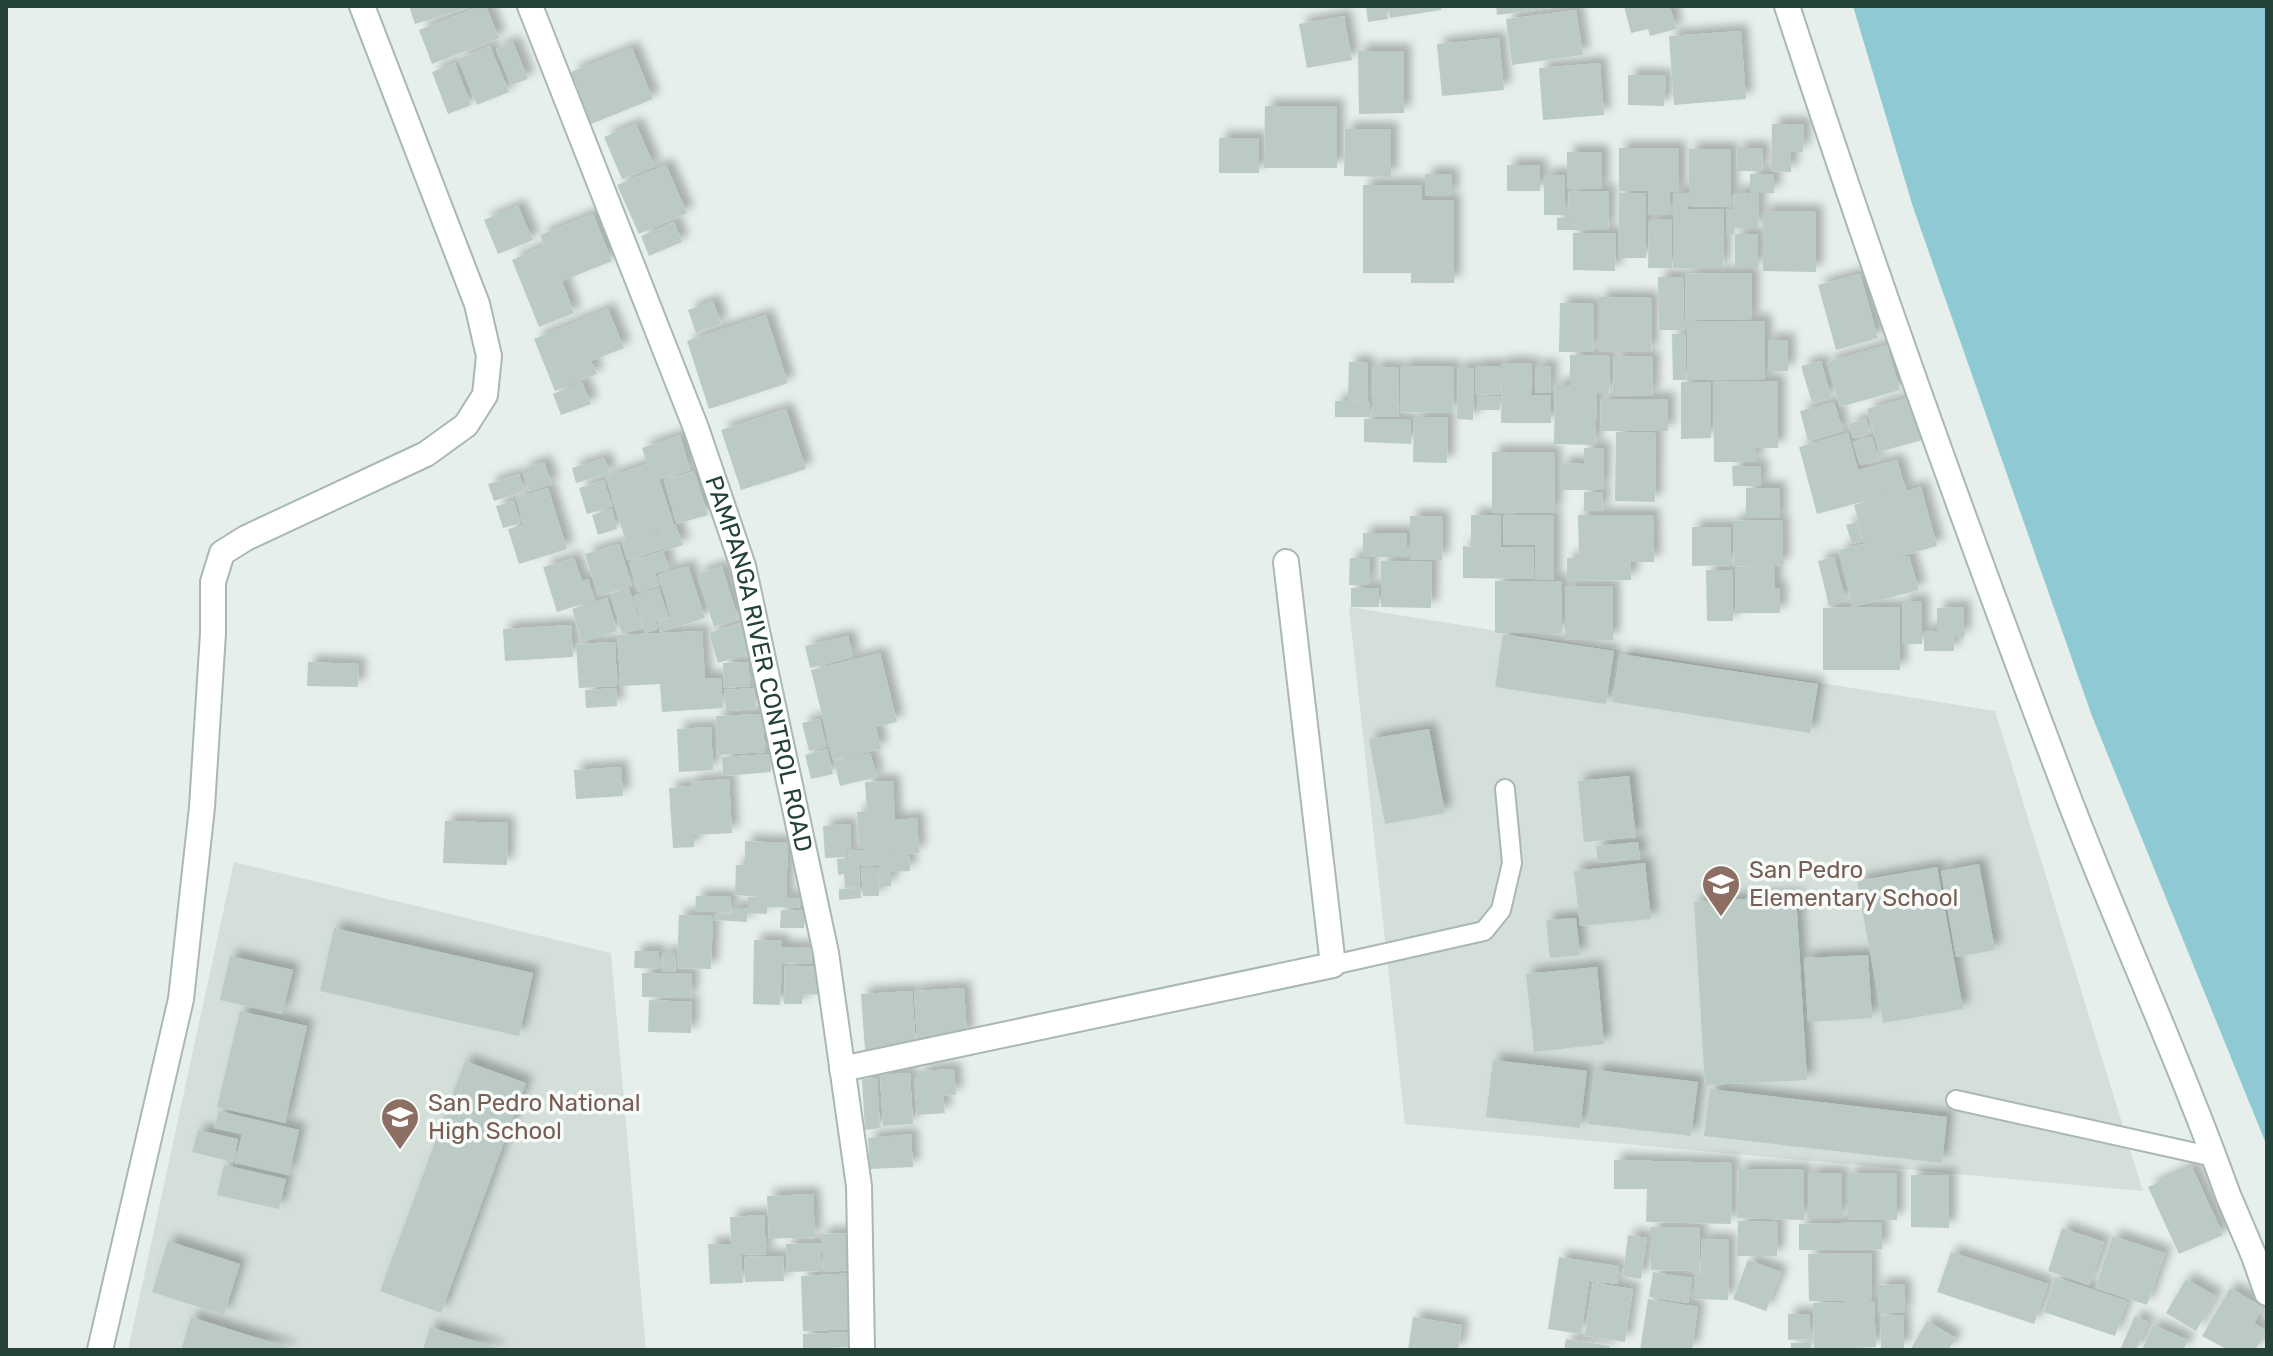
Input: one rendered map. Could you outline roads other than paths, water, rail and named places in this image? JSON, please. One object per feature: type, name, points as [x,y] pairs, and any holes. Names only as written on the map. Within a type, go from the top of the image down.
[{"type":"street","points":[[100,1350],[181,999],[202,807],[213,633],[213,582],[222,553],[246,538],[426,454],[466,425],[485,395],[489,356],[477,304],[362,6]]},
{"type":"street","name":"PAMPANGA RIVER CONTROL ROAD","points":[[530,6],[696,428],[743,566],[826,953],[859,1186],[862,1350]]},
{"type":"street","points":[[1787,6],[1979,558],[2070,802],[2267,1293]]},
{"type":"street","points":[[842,1069],[1333,965],[1286,562]]},
{"type":"lane","points":[[1333,965],[1484,931],[1501,910],[1512,863],[1505,789]]},
{"type":"lane","points":[[1956,1100],[2214,1157]]},
{"type":"water","points":[[1853,6],[2267,6],[2267,1146],[2092,716],[1913,207]]},
{"type":"place","name":"San Pedro Elementary School","points":[[1721,918]]},
{"type":"place","name":"San Pedro National High School","points":[[400,1151]]}]
